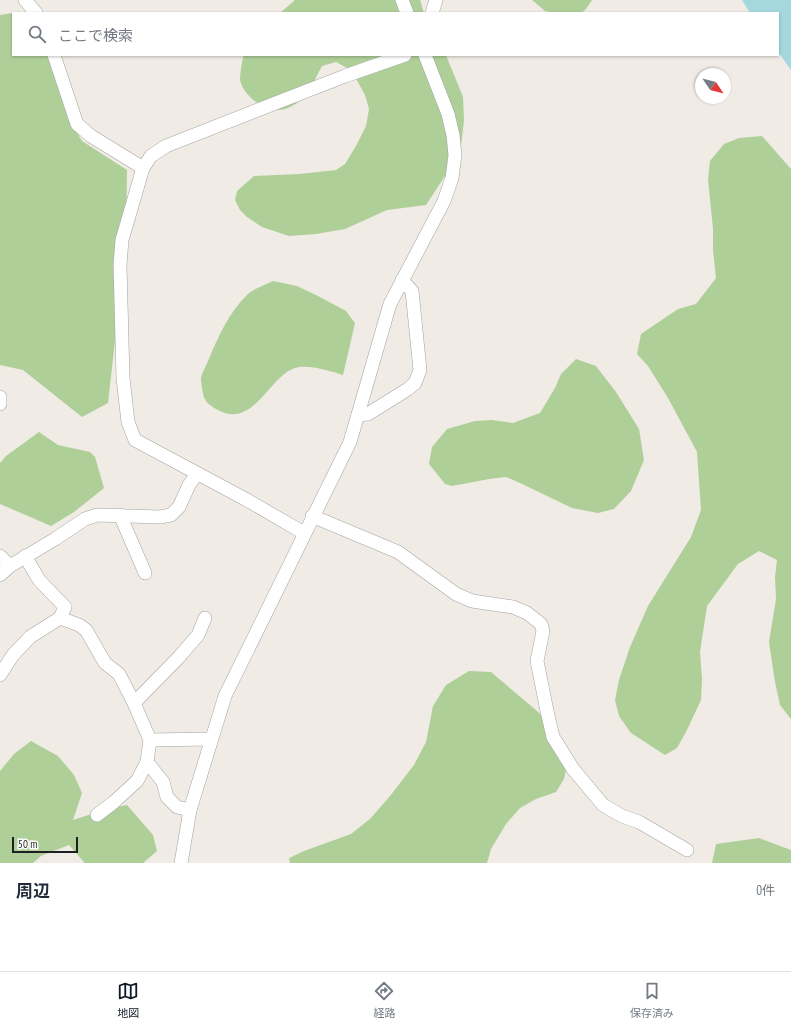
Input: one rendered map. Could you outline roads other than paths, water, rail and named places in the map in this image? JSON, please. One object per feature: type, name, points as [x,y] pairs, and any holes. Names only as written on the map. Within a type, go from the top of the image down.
[{"type":"street","points":[[25,0],[35,12]]},
{"type":"street","points":[[402,0],[408,12]]},
{"type":"street","points":[[432,12],[436,0]]},
{"type":"street","points":[[54,56],[77,124],[91,136],[143,168]]},
{"type":"street","points":[[304,533],[247,500],[135,440],[128,422],[123,378],[120,265],[122,240],[143,168],[151,156],[166,146],[345,76],[402,56]]},
{"type":"street","points":[[181,863],[190,810],[225,696],[312,516],[350,442],[390,304],[444,201],[452,178],[455,155],[453,135],[448,114],[425,56]]},
{"type":"street","points":[[358,415],[368,414],[408,389],[415,383],[420,370],[412,291],[402,280]]},
{"type":"street","points":[[0,397],[0,404]]},
{"type":"street","points":[[0,575],[25,556],[55,539],[84,519],[97,515],[160,517],[171,515],[179,507],[189,484],[197,474]]},
{"type":"street","points":[[120,515],[145,573]]},
{"type":"street","points":[[312,516],[398,552],[456,594],[472,601],[513,607],[527,613],[541,624],[543,631],[537,661],[547,711],[553,737],[573,769],[603,804],[622,816],[639,822],[687,850]]},
{"type":"street","points":[[0,556],[10,566]]},
{"type":"street","points":[[0,675],[13,654],[30,637],[60,618],[65,607],[39,580],[25,556]]},
{"type":"street","points":[[60,618],[79,625],[86,630],[105,663],[119,674],[134,703],[150,740],[147,762],[137,781],[97,815]]},
{"type":"street","points":[[134,703],[180,657],[198,635],[205,618]]},
{"type":"street","points":[[150,740],[211,739]]},
{"type":"street","points":[[147,762],[163,782],[168,797],[177,807],[190,810]]},
{"type":"water","points":[[742,0],[791,0],[791,70],[779,53],[779,12],[749,12]]}]
